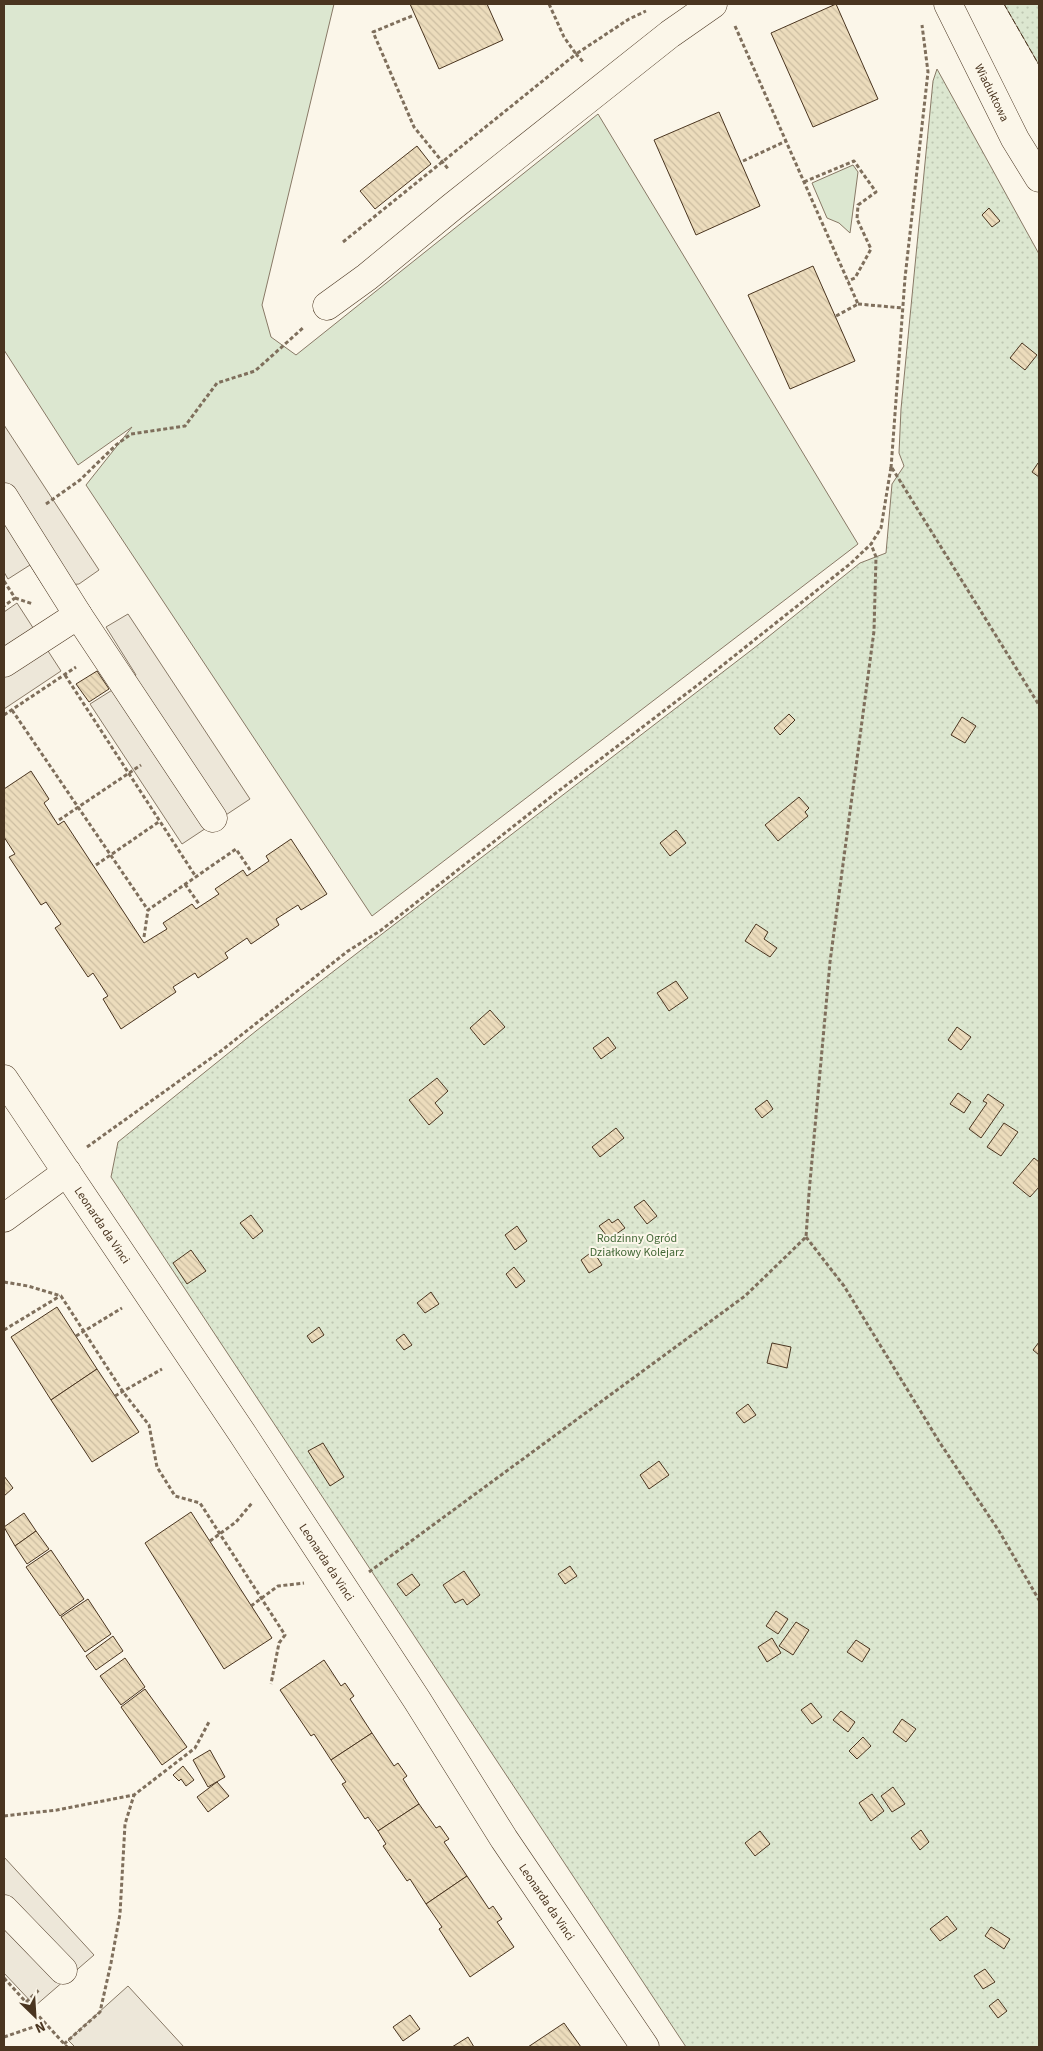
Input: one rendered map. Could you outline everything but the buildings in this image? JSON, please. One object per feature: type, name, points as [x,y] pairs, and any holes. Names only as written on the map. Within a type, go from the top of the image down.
[{"type":"street","name":"Wiaduktowa","points":[[948,4],[1015,139],[1039,178]]},
{"type":"street","points":[[327,306],[367,277],[670,34],[722,11]]},
{"type":"street","points":[[4,497],[78,615],[213,818]]},
{"type":"street","points":[[4,664],[78,615]]},
{"type":"street","name":"Leonarda da Vinci","points":[[4,1079],[344,1589],[417,1700],[504,1839],[645,2047]]},
{"type":"street","points":[[4,1218],[67,1172]]},
{"type":"street","points":[[4,1909],[63,1970]]},
{"type":"path","points":[[549,4],[564,37],[576,54],[605,86]]},
{"type":"path","points":[[343,242],[576,54],[628,19],[653,8]]},
{"type":"path","points":[[722,11],[786,141],[858,304]]},
{"type":"path","points":[[412,16],[373,32],[414,127],[468,195]]},
{"type":"path","points":[[67,1172],[78,1154],[220,1051],[348,951],[380,931],[754,641],[850,564],[871,544],[881,528],[891,468],[903,308],[928,72],[921,18]]},
{"type":"path","points":[[743,161],[786,141]]},
{"type":"path","points":[[804,182],[854,161],[876,192],[858,205],[857,220],[871,249],[855,278],[848,281]]},
{"type":"path","points":[[836,316],[858,304],[903,308]]},
{"type":"path","points":[[20,523],[80,480],[116,445],[131,434],[185,426],[217,383],[255,370],[327,306]]},
{"type":"path","points":[[891,468],[1039,705]]},
{"type":"path","points":[[871,544],[876,557],[874,631],[830,962],[808,1193],[806,1237],[844,1286],[940,1443],[999,1531],[1039,1600]]},
{"type":"path","points":[[4,581],[15,598],[4,606]]},
{"type":"path","points":[[4,715],[102,651]]},
{"type":"path","points":[[65,675],[196,877]]},
{"type":"path","points":[[12,710],[148,910],[144,937]]},
{"type":"path","points":[[59,820],[167,749]]},
{"type":"path","points":[[96,865],[160,821]]},
{"type":"path","points":[[148,910],[236,849],[250,870]]},
{"type":"path","points":[[185,884],[199,904]]},
{"type":"path","points":[[344,1589],[745,1296],[806,1237]]},
{"type":"path","points":[[4,1282],[28,1286],[61,1296],[123,1392],[149,1425],[157,1467],[175,1496],[200,1503],[285,1636],[279,1643],[271,1684]]},
{"type":"path","points":[[4,1330],[61,1296]]},
{"type":"path","points":[[76,1336],[124,1306]]},
{"type":"path","points":[[116,1396],[165,1367]]},
{"type":"path","points":[[210,1541],[236,1522],[254,1499]]},
{"type":"path","points":[[251,1606],[278,1586],[310,1583]]},
{"type":"path","points":[[4,1816],[57,1810],[134,1795],[194,1748],[209,1722]]},
{"type":"path","points":[[64,2044],[100,2012],[120,1914],[125,1824],[134,1795]]},
{"type":"path","points":[[4,1978],[67,2047]]},
{"type":"path","points":[[4,2037],[45,2023]]},
{"type":"green space","points":[[4,4],[334,4],[262,305],[271,337],[296,355],[598,114],[858,544],[372,916],[86,485],[132,427],[78,465],[4,350]]},
{"type":"green space","points":[[1004,4],[1039,4],[1039,65]]},
{"type":"green space","name":"Rodzinny Ogród Działkowy Kolejarz","points":[[937,69],[1039,254],[1039,2047],[686,2047],[111,1177],[118,1142],[261,1027],[758,645],[860,563],[886,553],[892,484],[904,466],[899,453],[901,409],[933,81]]},
{"type":"green space","points":[[853,165],[858,172],[850,233],[839,223],[827,218],[812,183]]},
{"type":"shaded area","points":[[4,425],[99,570],[79,584],[44,587],[30,565],[8,579],[4,572]]},
{"type":"shaded area","points":[[17,603],[61,671],[4,709],[4,612]]},
{"type":"shaded area","points":[[128,614],[250,799],[182,844],[90,704],[136,675],[106,627]]},
{"type":"shaded area","points":[[4,1857],[94,1955],[35,2006],[4,1973]]},
{"type":"shaded area","points":[[128,1986],[184,2047],[75,2047],[68,2040]]},
{"type":"fence","points":[[1004,4],[1039,65]]}]
